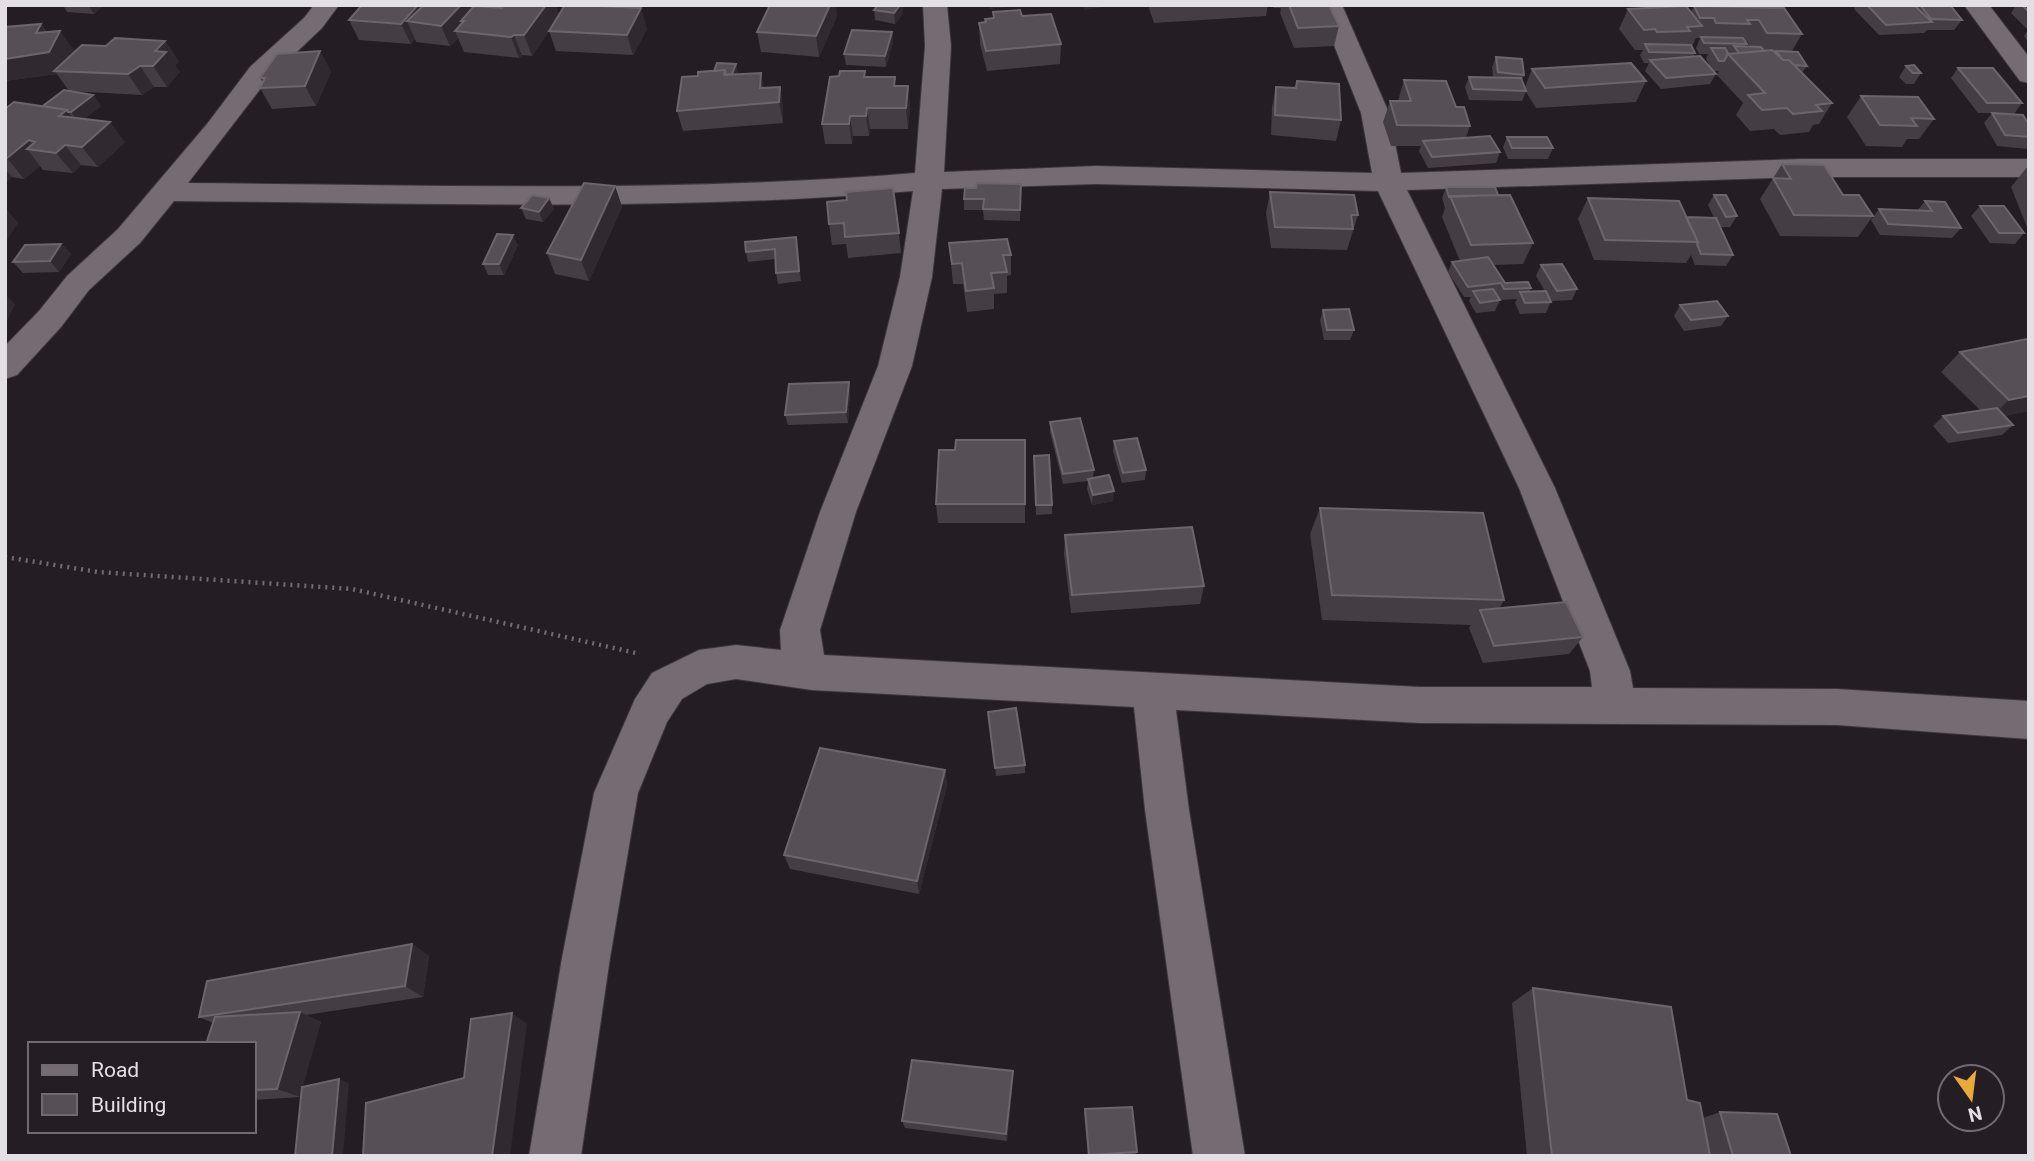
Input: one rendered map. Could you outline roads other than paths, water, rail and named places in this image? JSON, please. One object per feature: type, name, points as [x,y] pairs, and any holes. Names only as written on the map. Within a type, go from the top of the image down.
[{"type":"street","points":[[5,367],[50,319],[78,283],[129,236],[259,73],[313,23],[327,5]]},
{"type":"street","points":[[811,671],[801,650],[800,631],[838,512],[895,366],[916,277],[929,181],[938,46],[935,5]]},
{"type":"street","points":[[1330,5],[1375,113],[1388,182],[1407,215],[1471,356],[1500,408],[1537,488],[1610,671],[1616,707]]},
{"type":"street","points":[[1976,5],[2029,75]]},
{"type":"street","points":[[166,192],[664,196],[820,190],[929,181],[1096,176],[1388,182],[1802,168],[2029,168]]},
{"type":"street","points":[[555,1156],[586,958],[616,793],[650,712],[667,686],[699,668],[736,662],[811,671],[1420,705],[1837,708],[2029,720]]},
{"type":"street","points":[[1153,689],[1167,810],[1219,1156]]}]
